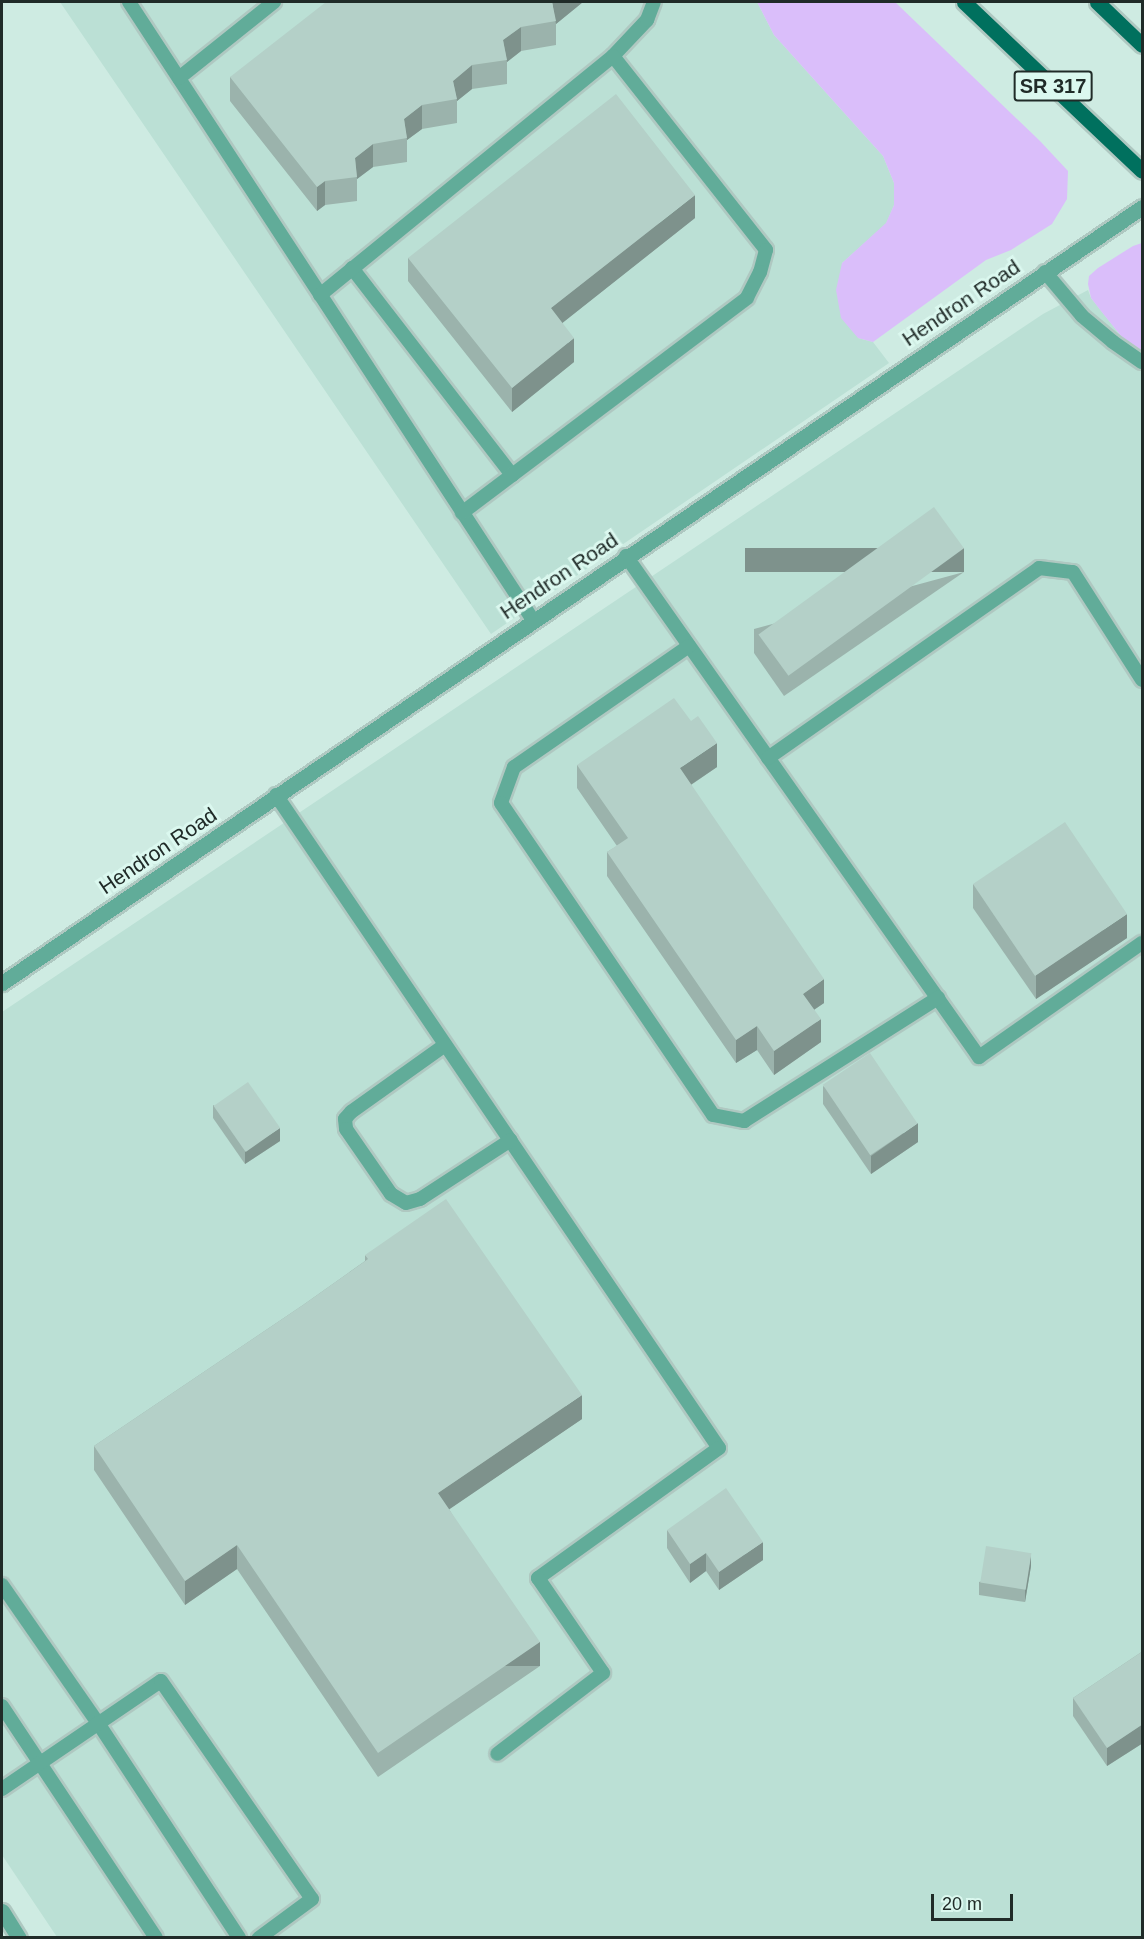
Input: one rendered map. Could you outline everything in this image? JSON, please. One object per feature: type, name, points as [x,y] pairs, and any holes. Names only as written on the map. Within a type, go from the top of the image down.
[{"type":"main road","name":"SR 317","points":[[964,2],[1143,171]]},
{"type":"main road","points":[[1097,2],[1143,45]]},
{"type":"street","name":"Hendron Road","points":[[2,983],[626,556],[1143,207]]},
{"type":"street","points":[[2,1911],[19,1938]]},
{"type":"lane","points":[[129,2],[532,620]]},
{"type":"lane","points":[[179,78],[274,2]]},
{"type":"lane","points":[[320,295],[612,56],[647,20],[654,2]]},
{"type":"lane","points":[[462,513],[747,298],[760,272],[766,250],[612,56]]},
{"type":"lane","points":[[352,268],[512,475]]},
{"type":"lane","points":[[1045,272],[1082,316],[1113,342],[1143,362]]},
{"type":"lane","points":[[626,556],[979,1057],[1143,943]]},
{"type":"lane","points":[[768,758],[1039,568],[1073,572],[1143,680]]},
{"type":"lane","points":[[689,646],[514,767],[501,803],[713,1115],[744,1121],[938,998]]},
{"type":"lane","points":[[276,795],[719,1448],[538,1578],[603,1673],[497,1754]]},
{"type":"lane","points":[[445,1045],[351,1112],[345,1119],[346,1129],[391,1194],[406,1203],[420,1199],[511,1140]]},
{"type":"lane","points":[[2,1586],[99,1723],[239,1938]]},
{"type":"lane","points":[[2,1789],[161,1681],[312,1899],[259,1938]]},
{"type":"lane","points":[[2,1706],[156,1938]]},
{"type":"shaded area","points":[[60,2],[757,2],[774,35],[883,156],[894,183],[894,205],[886,224],[842,263],[858,338],[873,342],[889,363],[491,634]]},
{"type":"shaded area","points":[[757,2],[895,2],[1040,141],[1068,171],[1067,199],[1052,224],[1011,250],[986,260],[873,342],[858,338],[841,318],[836,290],[842,263],[886,223],[894,205],[894,183],[883,156],[774,35]]},
{"type":"shaded area","points":[[1142,243],[1142,353],[1125,341],[1101,311],[1091,298],[1088,284],[1089,276],[1098,268],[1133,246]]},
{"type":"shaded area","points":[[1088,290],[1091,298],[1125,341],[1142,353],[1142,1937],[57,1937],[2,1855],[2,1012],[1043,314]]},
{"type":"building","points":[[326,2],[552,2],[556,21],[521,27],[503,40],[507,60],[472,65],[453,81],[457,99],[422,105],[404,119],[407,138],[373,144],[355,158],[357,177],[325,181],[317,187],[230,77]]},
{"type":"building","points":[[616,94],[695,195],[551,308],[574,338],[512,388],[408,258]]},
{"type":"building","points":[[934,507],[964,548],[788,676],[758,635]]},
{"type":"building","points":[[674,698],[691,721],[698,716],[717,743],[680,768],[824,979],[803,994],[821,1019],[774,1051],[757,1026],[736,1040],[607,852],[628,838],[577,765]]},
{"type":"building","points":[[1065,822],[1127,914],[1035,976],[973,884]]},
{"type":"building","points":[[870,1053],[918,1123],[870,1155],[823,1085]]},
{"type":"building","points":[[248,1082],[280,1128],[246,1152],[214,1106]]},
{"type":"building","points":[[446,1199],[582,1395],[438,1493],[540,1642],[378,1753],[237,1545],[185,1581],[94,1446],[303,1305],[368,1259],[365,1255]]},
{"type":"building","points":[[726,1488],[763,1542],[719,1572],[706,1553],[690,1564],[667,1530]]},
{"type":"building","points":[[986,1546],[1031,1553],[1026,1590],[980,1583]]},
{"type":"building","points":[[1143,1651],[1143,1724],[1107,1748],[1073,1698]]}]
